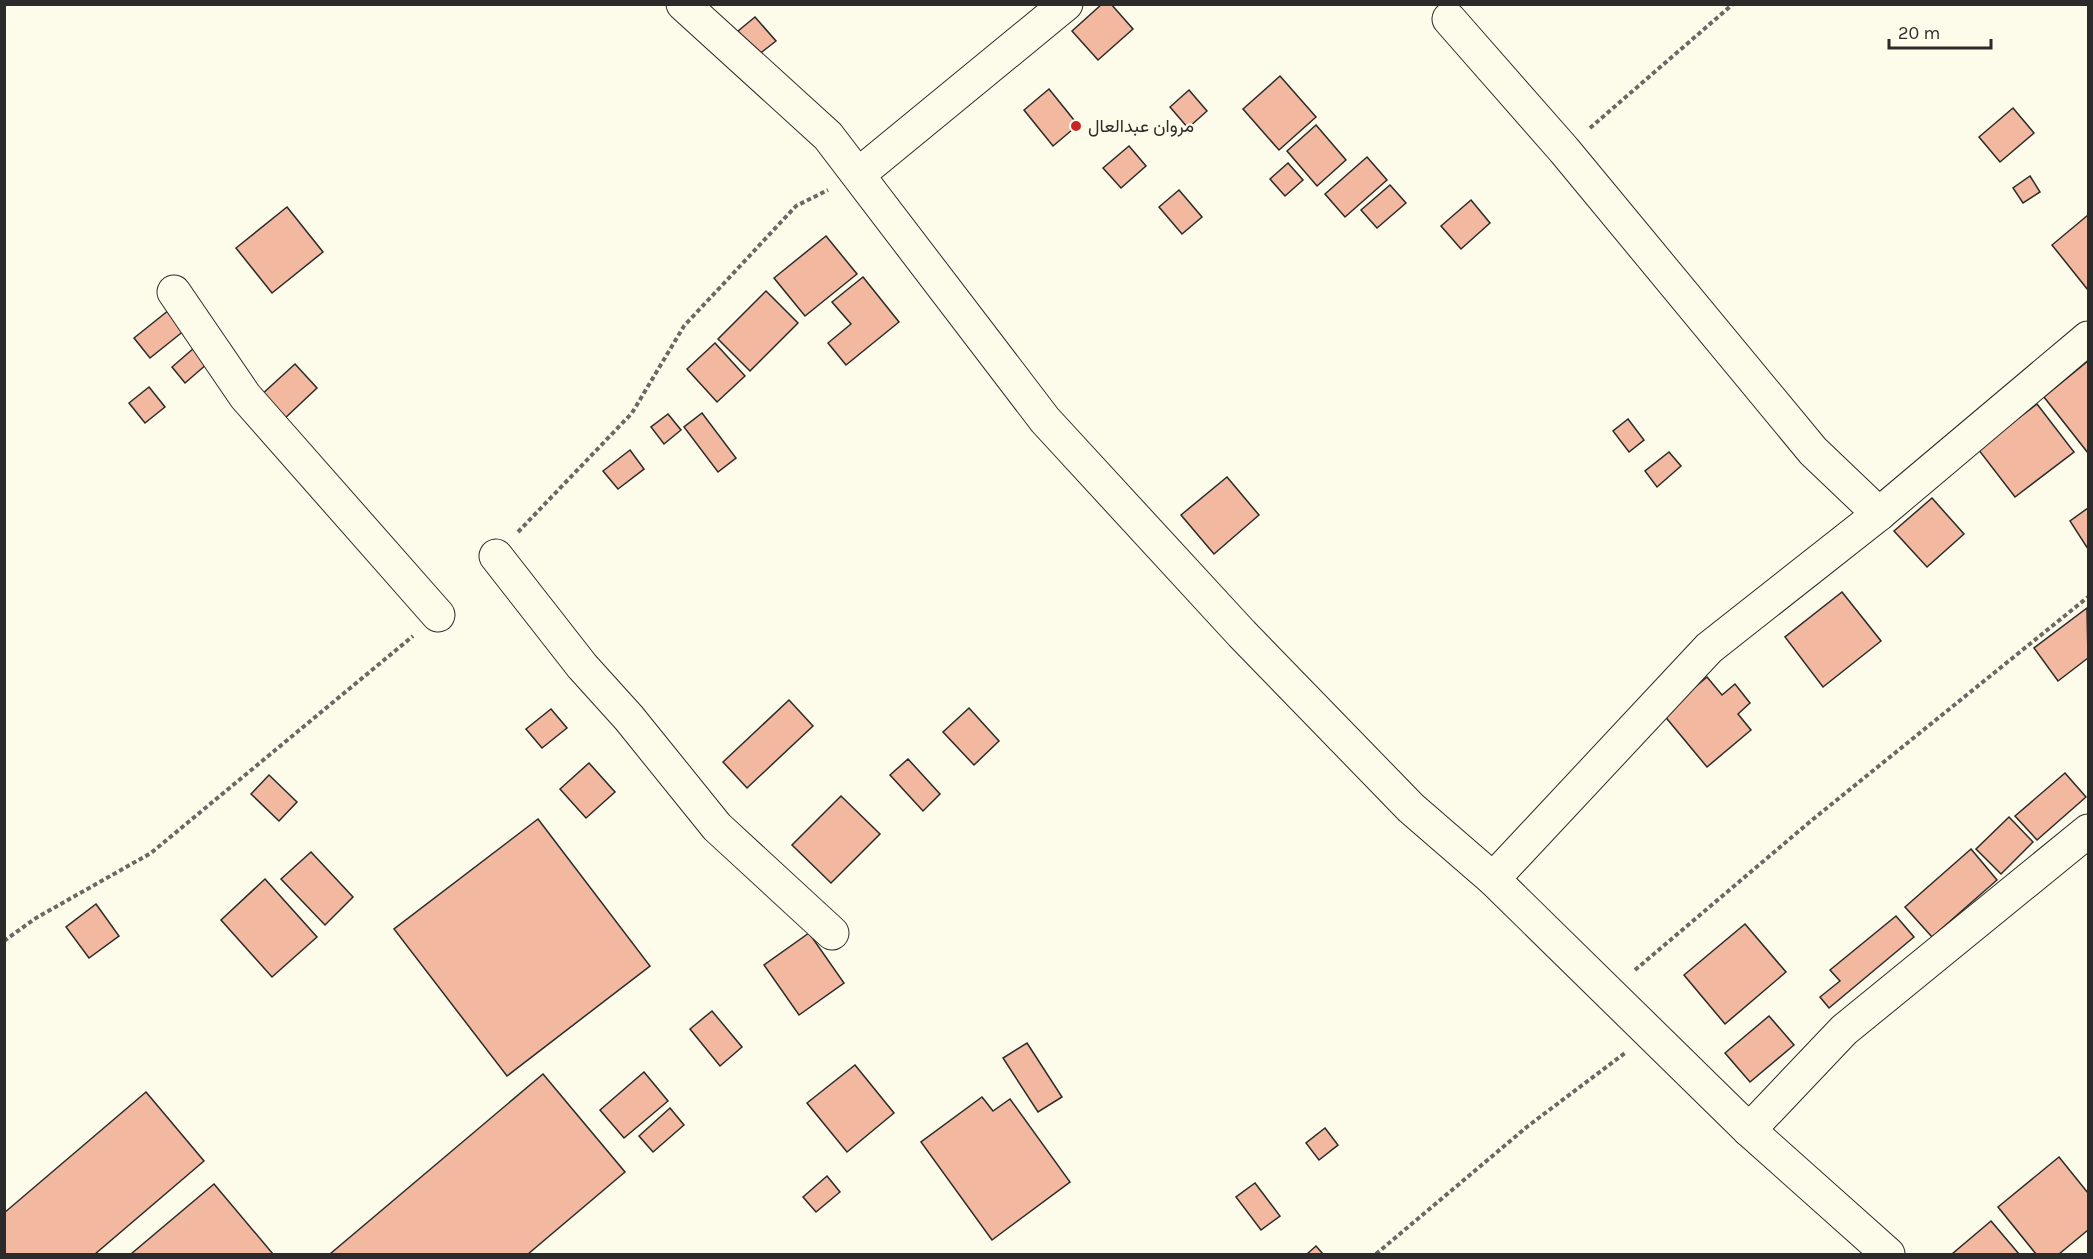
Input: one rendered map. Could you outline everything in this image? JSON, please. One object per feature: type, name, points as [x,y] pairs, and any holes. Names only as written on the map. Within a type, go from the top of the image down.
[{"type":"street","points":[[683,4],[828,136],[1045,420],[1250,642],[1411,808],[1493,879],[1749,1130],[1888,1254]]},
{"type":"street","points":[[859,174],[1066,4]]},
{"type":"street","points":[[1449,19],[1564,150],[1813,451],[1879,514]]},
{"type":"street","points":[[174,292],[245,396],[438,615]]},
{"type":"street","points":[[1493,879],[1709,648],[1879,514],[2088,338]]},
{"type":"street","points":[[496,556],[582,666],[628,718],[717,827],[832,933]]},
{"type":"street","points":[[1749,1130],[1844,1030],[2088,831]]},
{"type":"path","points":[[1564,150],[1733,4]]},
{"type":"path","points":[[1610,992],[1812,820],[2088,597]]},
{"type":"path","points":[[1376,1254],[1527,1126],[1651,1033]]},
{"type":"building","points":[[1102,4],[1111,4],[1133,29],[1098,60],[1072,31]]},
{"type":"building","points":[[755,17],[776,41],[758,55],[738,31]]},
{"type":"building","points":[[1280,76],[1316,117],[1279,150],[1243,109]]},
{"type":"building","points":[[1049,89],[1078,125],[1053,146],[1024,110]]},
{"type":"building","points":[[1189,90],[1207,111],[1188,128],[1170,107]]},
{"type":"building","points":[[2013,108],[2034,133],[2000,162],[1979,137]]},
{"type":"building","points":[[1316,125],[1346,160],[1317,186],[1287,151]]},
{"type":"building","points":[[1129,146],[1146,166],[1121,188],[1103,168]]},
{"type":"building","points":[[1367,157],[1387,180],[1345,217],[1325,194]]},
{"type":"building","points":[[1288,163],[1303,180],[1285,196],[1270,179]]},
{"type":"building","points":[[2030,176],[2040,192],[2023,203],[2013,188]]},
{"type":"building","points":[[1390,185],[1406,203],[1377,228],[1361,210]]},
{"type":"building","points":[[1179,190],[1202,217],[1182,234],[1159,207]]},
{"type":"building","points":[[1471,200],[1490,223],[1461,249],[1441,226]]},
{"type":"building","points":[[287,207],[323,252],[272,293],[236,248]]},
{"type":"building","points":[[2088,215],[2088,290],[2052,245]]},
{"type":"building","points":[[826,236],[857,274],[805,316],[774,278]]},
{"type":"building","points":[[863,277],[899,322],[846,365],[828,343],[851,324],[832,302]]},
{"type":"building","points":[[766,291],[798,323],[750,371],[718,339]]},
{"type":"building","points":[[169,310],[185,330],[150,358],[134,338]]},
{"type":"building","points":[[715,343],[745,376],[717,402],[687,369]]},
{"type":"building","points":[[194,348],[207,364],[185,383],[172,367]]},
{"type":"building","points":[[2088,361],[2088,453],[2044,397]]},
{"type":"building","points":[[295,364],[317,388],[283,420],[260,396]]},
{"type":"building","points":[[149,387],[165,407],[145,423],[129,403]]},
{"type":"building","points":[[2037,404],[2074,452],[2015,497],[1978,449]]},
{"type":"building","points":[[702,413],[736,458],[718,472],[684,427]]},
{"type":"building","points":[[668,414],[681,430],[664,444],[651,427]]},
{"type":"building","points":[[1628,419],[1644,440],[1629,452],[1613,431]]},
{"type":"building","points":[[630,450],[644,469],[618,489],[603,471]]},
{"type":"building","points":[[1669,452],[1681,466],[1657,487],[1645,471]]},
{"type":"building","points":[[1227,477],[1259,515],[1214,554],[1181,515]]},
{"type":"building","points":[[1932,498],[1964,534],[1927,567],[1894,531]]},
{"type":"building","points":[[2088,508],[2088,549],[2070,521]]},
{"type":"building","points":[[1842,592],[1881,641],[1823,687],[1785,637]]},
{"type":"building","points":[[2087,608],[2088,658],[2058,681],[2034,648]]},
{"type":"building","points":[[1707,677],[1722,695],[1735,684],[1750,703],[1738,714],[1751,730],[1707,767],[1663,714]]},
{"type":"building","points":[[789,700],[813,726],[747,788],[723,762]]},
{"type":"building","points":[[969,708],[999,741],[974,765],[943,732]]},
{"type":"building","points":[[551,709],[567,728],[542,748],[526,729]]},
{"type":"building","points":[[908,759],[940,794],[923,811],[890,775]]},
{"type":"building","points":[[589,763],[615,792],[586,818],[560,789]]},
{"type":"building","points":[[2065,773],[2086,797],[2037,840],[2015,816]]},
{"type":"building","points":[[269,775],[297,802],[279,821],[251,794]]},
{"type":"building","points":[[841,796],[880,834],[831,883],[792,845]]},
{"type":"building","points":[[2009,817],[2033,842],[2001,874],[1976,849]]},
{"type":"building","points":[[538,819],[650,966],[507,1076],[394,929]]},
{"type":"building","points":[[1971,849],[1997,880],[1932,937],[1905,907]]},
{"type":"building","points":[[311,852],[353,897],[325,925],[281,879]]},
{"type":"building","points":[[265,879],[317,937],[272,977],[221,920]]},
{"type":"building","points":[[96,904],[119,936],[89,958],[66,927]]},
{"type":"building","points":[[1896,916],[1914,937],[1829,1008],[1820,997],[1840,981],[1830,970]]},
{"type":"building","points":[[1745,924],[1786,972],[1725,1024],[1684,975]]},
{"type":"building","points":[[809,933],[844,983],[799,1015],[764,965]]},
{"type":"building","points":[[712,1011],[742,1047],[720,1066],[690,1029]]},
{"type":"building","points":[[1769,1016],[1794,1045],[1750,1082],[1725,1053]]},
{"type":"building","points":[[1027,1043],[1062,1097],[1038,1112],[1003,1058]]},
{"type":"building","points":[[855,1065],[894,1113],[847,1152],[807,1103]]},
{"type":"building","points":[[644,1072],[668,1101],[624,1138],[600,1110]]},
{"type":"building","points":[[543,1074],[625,1172],[528,1254],[330,1254]]},
{"type":"building","points":[[146,1092],[204,1161],[95,1254],[4,1254],[4,1213]]},
{"type":"building","points":[[982,1097],[993,1111],[1010,1099],[1070,1182],[992,1240],[921,1142]]},
{"type":"building","points":[[670,1108],[684,1125],[653,1152],[639,1136]]},
{"type":"building","points":[[1325,1128],[1338,1145],[1319,1160],[1306,1143]]},
{"type":"building","points":[[2059,1157],[2088,1193],[2088,1230],[2059,1254],[2036,1254],[1998,1207]]},
{"type":"building","points":[[827,1176],[840,1192],[816,1212],[803,1197]]},
{"type":"building","points":[[1255,1183],[1280,1216],[1261,1230],[1236,1197]]},
{"type":"building","points":[[214,1184],[273,1254],[131,1254]]},
{"type":"building","points":[[1991,1221],[2019,1254],[1952,1254]]},
{"type":"building","points":[[1316,1246],[1323,1254],[1307,1254]]},
{"type":"place","name":"مروان عبدالعال","points":[[1076,126]]}]
